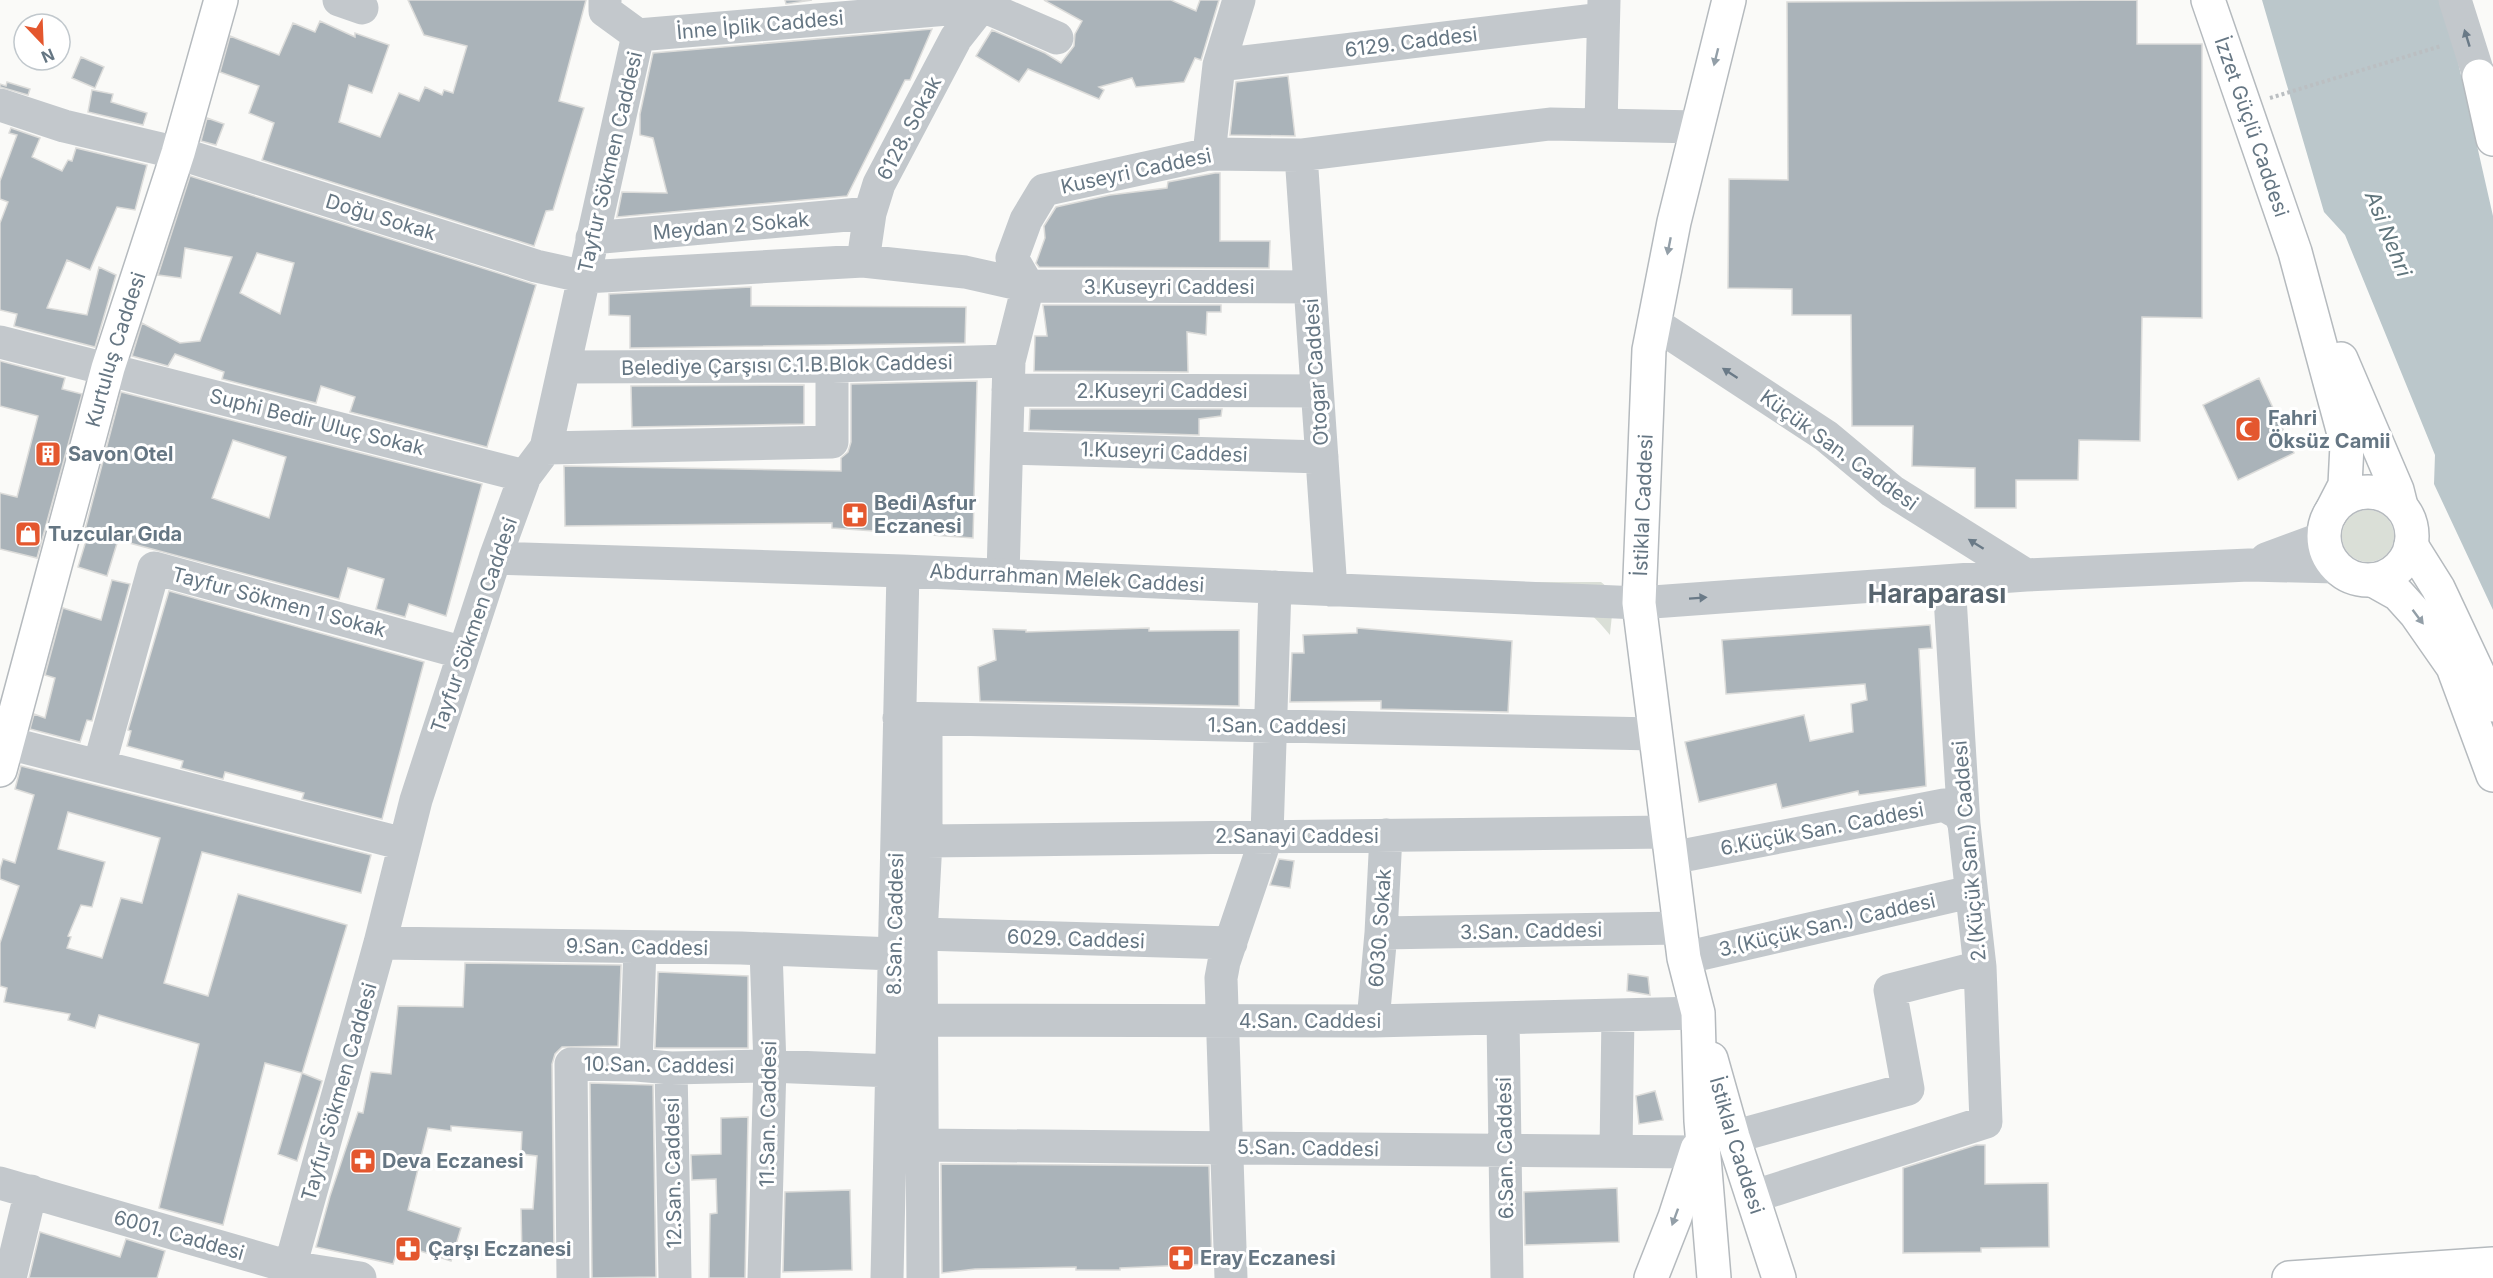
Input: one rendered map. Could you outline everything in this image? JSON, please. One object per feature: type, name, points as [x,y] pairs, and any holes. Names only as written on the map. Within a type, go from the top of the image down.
[{"type":"main road","name":"Kurtuluş Caddesi","points":[[4,757],[108,368],[178,153],[221,0]]},
{"type":"main road","name":"İstiklal Caddesi","points":[[1729,0],[1674,222],[1649,350],[1639,603],[1682,943],[1698,1013],[1733,1137],[1779,1278]]},
{"type":"main road","name":"İzzet Güçlü Caddesi","points":[[2208,0],[2295,252],[2347,446],[2345,485],[2330,540]]},
{"type":"main road","points":[[2479,76],[2493,139]]},
{"type":"main road","name":"İzzet Güçlü Caddesi","points":[[2295,252],[2397,490],[2400,506],[2412,531],[2411,545],[2439,588],[2493,705]]},
{"type":"main road","points":[[2400,506],[2384,495],[2363,492],[2350,496],[2338,503],[2330,540],[2347,575],[2373,580],[2398,594],[2416,614],[2453,667],[2493,775]]},
{"type":"main road","points":[[2373,580],[2398,569],[2411,545]]},
{"type":"main road","name":"İstiklal Caddesi","points":[[1698,1013],[1698,1136],[1714,1278]]},
{"type":"main road","name":"İstiklal Caddesi","points":[[1651,1278],[1676,1216],[1698,1136]]},
{"type":"main road","points":[[2289,1278],[2493,1264]]},
{"type":"street","name":"Tayfur Sökmen Caddesi","points":[[290,1267],[380,943],[404,844],[495,558],[525,476],[546,448],[638,35],[605,11],[605,0]]},
{"type":"street","points":[[1209,154],[1219,65],[1239,0]]},
{"type":"street","points":[[2456,0],[2479,76]]},
{"type":"street","name":"İnne İplik Caddesi","points":[[638,35],[840,9],[984,3]]},
{"type":"street","points":[[984,3],[1057,38]]},
{"type":"street","name":"6128. Sokak","points":[[863,261],[870,213],[879,184],[956,38],[984,3]]},
{"type":"street","points":[[1601,125],[1604,10]]},
{"type":"street","name":"6129. Caddesi","points":[[1219,65],[1604,10]]},
{"type":"street","name":"Doğu Sokak","points":[[0,105],[64,126],[178,153],[536,266],[585,277],[863,261]]},
{"type":"street","name":"Kuseyri Caddesi","points":[[1028,286],[1012,258],[1026,220],[1044,190],[1209,154],[1301,155],[1550,124],[1698,127]]},
{"type":"street","name":"Otogar Caddesi","points":[[1301,155],[1331,590]]},
{"type":"street","name":"Meydan 2 Sokak","points":[[592,238],[870,213]]},
{"type":"street","name":"3.Kuseyri Caddesi","points":[[863,261],[965,272],[1028,286],[1310,287]]},
{"type":"street","points":[[1004,575],[1009,375],[1028,286]]},
{"type":"street","name":"Küçük San. Caddesi","points":[[1654,323],[1826,436],[1892,491],[2026,575]]},
{"type":"street","name":"Suphi Bedir Uluç Sokak","points":[[0,342],[525,476]]},
{"type":"street","points":[[546,448],[832,442],[832,366]]},
{"type":"street","name":"Belediye Çarşısı C.1.B.Blok Caddesi","points":[[564,368],[832,366],[1009,375]]},
{"type":"street","name":"2.Kuseyri Caddesi","points":[[1009,375],[1316,391]]},
{"type":"street","name":"1.Kuseyri Caddesi","points":[[1007,448],[1322,457]]},
{"type":"street","name":"Abdurrahman Melek Caddesi","points":[[495,558],[903,571],[1639,603],[2026,575],[2249,565],[2330,540]]},
{"type":"street","name":"Tayfur Sökmen 1 Sokak","points":[[99,766],[154,568],[464,653]]},
{"type":"street","name":"8.San. Caddesi","points":[[903,571],[913,719],[926,841],[921,934],[920,1144],[923,1278]]},
{"type":"street","name":"2.(Küçük San.) Caddesi","points":[[1752,1197],[1986,1122],[1980,967],[1964,824],[1949,581]]},
{"type":"street","points":[[1231,1278],[1223,1021],[1219,1001],[1221,978],[1231,943],[1268,835],[1275,587]]},
{"type":"street","name":"8.San. Caddesi","points":[[887,1278],[894,954],[913,719]]},
{"type":"street","name":"1.San. Caddesi","points":[[913,719],[1655,734]]},
{"type":"street","points":[[4,757],[99,766],[404,844]]},
{"type":"street","name":"6.Küçük San. Caddesi","points":[[1669,845],[1944,805],[1960,814],[1964,824]]},
{"type":"street","name":"2.Sanayi Caddesi","points":[[926,841],[1386,835],[1669,845]]},
{"type":"street","name":"6030. Sokak","points":[[1373,1021],[1382,933],[1386,835]]},
{"type":"street","name":"3.(Küçük San.) Caddesi","points":[[1682,943],[1970,892]]},
{"type":"street","name":"3.San. Caddesi","points":[[1382,933],[1682,943]]},
{"type":"street","name":"6029. Caddesi","points":[[921,934],[1231,943]]},
{"type":"street","name":"9.San. Caddesi","points":[[380,943],[894,954]]},
{"type":"street","points":[[636,1065],[640,947]]},
{"type":"street","name":"11.San. Caddesi","points":[[764,1278],[770,1066],[766,950]]},
{"type":"street","points":[[1733,1137],[1908,1089],[1890,990],[1980,967]]},
{"type":"street","name":"4.San. Caddesi","points":[[921,1020],[1373,1021],[1698,1013]]},
{"type":"street","points":[[1616,1151],[1618,1014]]},
{"type":"street","name":"6.San. Caddesi","points":[[1503,1018],[1507,1278]]},
{"type":"street","name":"10.San. Caddesi","points":[[573,1278],[571,1064],[671,1068],[770,1066],[892,1071]]},
{"type":"street","name":"12.San. Caddesi","points":[[671,1068],[675,1278]]},
{"type":"street","name":"5.San. Caddesi","points":[[920,1144],[1616,1151],[1698,1136]]},
{"type":"street","points":[[10,1278],[15,1187]]},
{"type":"street","name":"6001. Caddesi","points":[[15,1187],[290,1267],[360,1278]]},
{"type":"path","points":[[2282,95],[2449,44]]},
{"type":"shaded area","points":[[2368,510],[2378,512],[2386,518],[2392,526],[2394,536],[2392,546],[2386,554],[2378,560],[2368,562],[2358,560],[2350,554],[2344,546],[2342,536],[2344,526],[2350,518],[2358,512]]},
{"type":"shaded area","points":[[1534,582],[1601,582],[1612,599],[1610,635],[1593,616],[1576,603]]},
{"type":"water","name":"Asi Nehri","points":[[2262,0],[2440,0],[2451,31],[2493,216],[2493,610],[2434,484],[2435,455],[2345,235],[2324,212]]},
{"type":"building","points":[[408,0],[586,0],[559,101],[584,108],[553,210],[546,211],[534,246],[262,160],[274,123],[249,113],[259,86],[220,72],[230,36],[279,55],[293,23],[315,32],[320,21],[355,37],[355,33],[389,45],[372,93],[349,85],[339,122],[380,137],[399,93],[419,101],[425,87],[442,95],[444,90],[453,93],[467,46],[424,35]]},
{"type":"building","points":[[785,0],[812,0],[786,4]]},
{"type":"building","points":[[1044,0],[1171,0],[1196,11],[1200,0],[1219,0],[1201,60],[1195,58],[1184,82],[1136,87],[1132,78],[1099,87],[1104,90],[1099,99],[1028,69],[1019,82],[976,56],[992,30],[1045,53],[1061,63],[1074,46],[1075,34],[1082,21]]},
{"type":"building","points":[[2137,0],[2137,44],[2202,44],[2202,318],[2142,317],[2140,441],[2079,440],[2078,480],[2016,480],[2016,508],[1975,508],[1975,468],[1912,466],[1913,426],[1852,426],[1851,315],[1792,315],[1792,289],[1728,288],[1729,179],[1788,180],[1787,2]]},
{"type":"building","points":[[932,29],[910,80],[905,80],[847,196],[617,217],[622,192],[667,193],[653,138],[640,135],[640,114],[653,53]]},
{"type":"building","points":[[81,57],[104,67],[95,88],[72,78]]},
{"type":"building","points":[[1288,76],[1295,136],[1230,135],[1236,82]]},
{"type":"building","points":[[7,82],[30,89],[28,95],[0,87],[0,84],[6,86]]},
{"type":"building","points":[[92,90],[113,94],[111,102],[147,113],[143,125],[88,112]]},
{"type":"building","points":[[207,118],[224,124],[216,145],[201,141]]},
{"type":"building","points":[[11,128],[40,138],[32,157],[62,171],[68,160],[72,161],[76,148],[147,165],[135,210],[117,207],[90,270],[67,260],[47,308],[87,315],[99,267],[116,275],[95,347],[14,326],[17,314],[0,310],[0,223],[8,202],[0,199],[0,181],[17,135],[9,133]]},
{"type":"building","points":[[1220,173],[1220,241],[1270,241],[1269,268],[1039,267],[1036,263],[1045,238],[1044,226],[1056,207],[1110,195],[1167,188],[1168,182]]},
{"type":"building","points":[[190,176],[536,285],[487,447],[350,412],[355,397],[321,386],[316,403],[222,379],[224,372],[175,354],[168,366],[132,356],[142,323],[180,343],[200,341],[232,257],[185,248],[181,278],[158,275]],"holes":[[[257,253],[294,263],[280,314],[240,293]]]},
{"type":"building","points":[[751,287],[751,306],[966,307],[965,343],[630,348],[630,316],[609,315],[609,294]]},
{"type":"building","points":[[1043,305],[1221,305],[1221,312],[1207,312],[1206,335],[1187,332],[1188,372],[1034,371],[1035,336],[1047,336]]},
{"type":"building","name":"Savon Otel","points":[[0,361],[65,378],[62,389],[82,394],[37,558],[0,549],[0,493],[17,497],[38,416],[0,406]]},
{"type":"building","name":"Fahri Öksüz Camii","points":[[2259,378],[2294,453],[2238,480],[2203,405]]},
{"type":"building","points":[[977,381],[973,538],[832,528],[832,523],[565,526],[564,466],[841,471],[841,458],[848,452],[851,442],[851,384]]},
{"type":"building","points":[[804,385],[804,424],[632,427],[631,386]]},
{"type":"building","points":[[121,392],[482,484],[446,616],[409,604],[405,617],[376,609],[384,579],[348,568],[339,599],[118,540],[107,576],[78,567],[89,531],[85,530]],"holes":[[[233,440],[286,457],[269,518],[212,498]]]},
{"type":"building","points":[[1030,409],[1222,409],[1221,416],[1199,419],[1199,435],[1029,430]]},
{"type":"building","points":[[112,580],[130,584],[92,721],[87,720],[80,742],[30,729],[34,714],[45,718],[55,678],[45,675],[63,608],[101,620]]},
{"type":"building","points":[[169,591],[424,662],[382,819],[302,799],[304,793],[225,772],[223,779],[181,768],[183,761],[127,746],[131,731],[128,730]]},
{"type":"building","points":[[1930,625],[1932,648],[1919,649],[1926,786],[1859,795],[1858,791],[1782,808],[1776,784],[1699,802],[1685,742],[1804,715],[1810,741],[1853,732],[1851,704],[1867,700],[1865,684],[1726,694],[1722,640]]},
{"type":"building","points":[[1149,628],[1149,631],[1239,630],[1239,706],[980,701],[978,667],[996,660],[993,629],[1026,630],[1026,632]]},
{"type":"building","points":[[1357,628],[1512,641],[1508,712],[1381,709],[1381,701],[1290,702],[1292,653],[1304,653],[1303,635],[1357,633]]},
{"type":"building","points":[[21,766],[371,855],[361,893],[202,852],[164,983],[208,996],[238,894],[347,925],[302,1073],[265,1063],[223,1225],[159,1208],[199,1044],[99,1015],[95,1028],[68,1020],[70,1014],[4,1002],[7,988],[0,986],[0,943],[19,886],[0,879],[0,869],[3,859],[15,863],[34,795],[15,789]],"holes":[[[68,812],[160,838],[142,903],[121,898],[102,958],[67,948],[71,937],[68,936],[81,905],[92,907],[105,862],[58,849]]]},
{"type":"building","points":[[1279,859],[1294,861],[1290,888],[1270,885]]},
{"type":"building","points":[[465,963],[621,965],[618,1046],[562,1047],[555,1054],[552,1064],[554,1256],[522,1256],[521,1209],[533,1209],[537,1156],[521,1154],[522,1132],[451,1126],[451,1131],[428,1128],[408,1210],[461,1228],[451,1261],[399,1244],[393,1264],[316,1247],[358,1112],[363,1113],[371,1072],[391,1074],[398,1006],[463,1007]]},
{"type":"building","points":[[658,972],[748,976],[748,1048],[655,1048]]},
{"type":"building","points":[[1628,974],[1648,977],[1650,995],[1627,991]]},
{"type":"building","points":[[302,1073],[322,1081],[297,1161],[278,1154]]},
{"type":"building","points":[[590,1083],[653,1085],[656,1277],[592,1278]]},
{"type":"building","points":[[1655,1091],[1663,1120],[1639,1124],[1636,1096]]},
{"type":"building","points":[[748,1117],[745,1278],[709,1278],[710,1214],[717,1213],[716,1179],[692,1180],[691,1155],[721,1154],[721,1118]]},
{"type":"building","points":[[1976,1145],[1985,1145],[1985,1184],[2048,1183],[2049,1247],[1981,1248],[1981,1252],[1903,1253],[1903,1168]]},
{"type":"building","points":[[941,1164],[1209,1166],[1212,1264],[1120,1268],[1120,1270],[1076,1270],[1076,1267],[975,1269],[942,1273]]},
{"type":"building","points":[[1617,1188],[1619,1242],[1525,1245],[1524,1192]]},
{"type":"building","points":[[850,1190],[852,1270],[783,1272],[785,1192]]},
{"type":"building","points":[[40,1232],[120,1257],[126,1239],[165,1251],[157,1278],[29,1278]]},
{"type":"place","name":"Fahri Öksüz Camii","points":[[2248,429]]},
{"type":"place","name":"Savon Otel","points":[[48,454]]},
{"type":"place","name":"Bedi Asfur Eczanesi","points":[[855,515]]},
{"type":"place","name":"Tuzcular Gıda","points":[[28,534]]},
{"type":"place","name":"Deva Eczanesi","points":[[363,1161]]},
{"type":"place","name":"Çarşı Eczanesi","points":[[408,1249]]},
{"type":"place","name":"Eray Eczanesi","points":[[1181,1258]]},
{"type":"district","name":"Haraparası","points":[[1937,594]]}]
